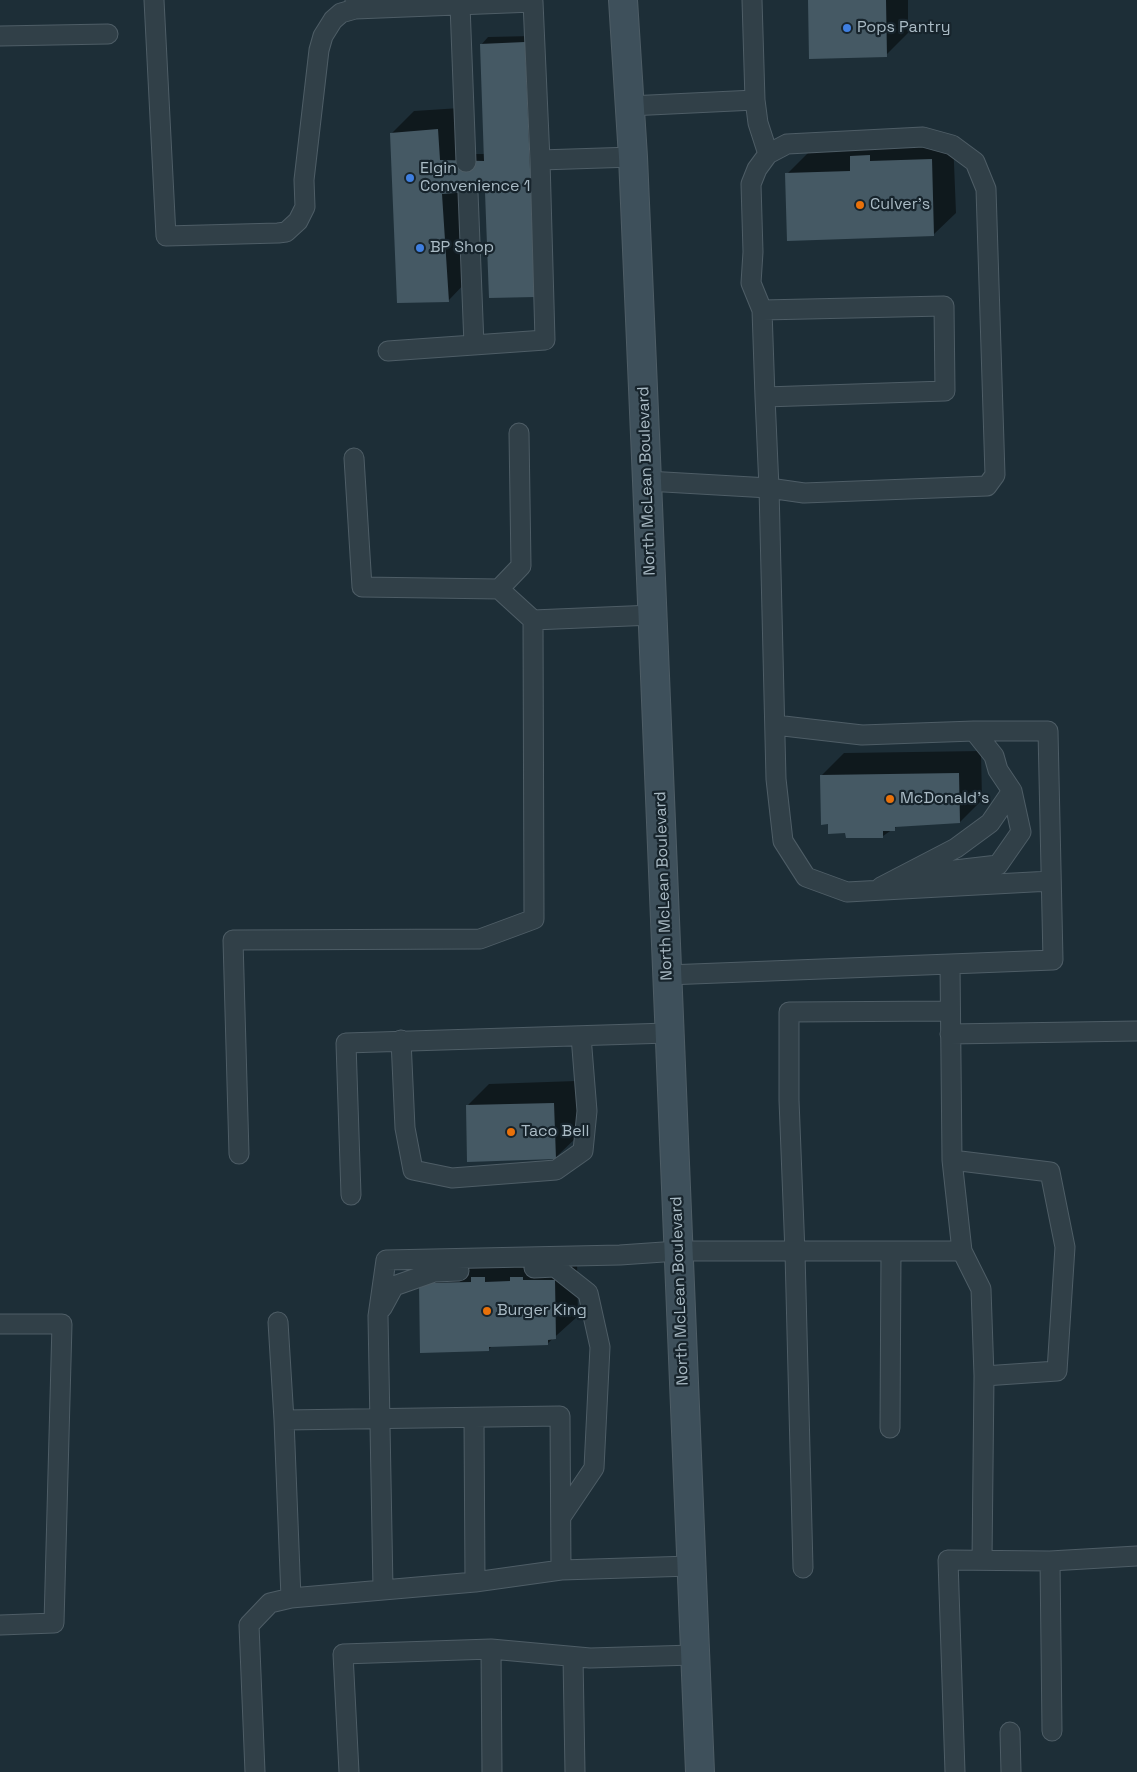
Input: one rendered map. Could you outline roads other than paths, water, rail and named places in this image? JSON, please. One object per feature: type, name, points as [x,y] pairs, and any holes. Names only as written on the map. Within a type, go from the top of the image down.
[{"type":"main road","name":"North McLean Boulevard","points":[[623,0],[633,157],[653,615],[668,1033],[700,1772]]},
{"type":"lane","points":[[154,0],[166,236],[278,233],[286,232],[298,221],[305,207],[304,180],[319,50],[323,36],[333,20],[355,4],[460,5],[534,2],[544,340],[388,351]]},
{"type":"lane","points":[[752,0],[755,100],[758,123],[768,154]]},
{"type":"lane","points":[[460,5],[466,162]]},
{"type":"lane","points":[[0,36],[108,34]]},
{"type":"lane","points":[[630,106],[755,100]]},
{"type":"lane","points":[[647,481],[769,488],[804,494],[987,486],[995,475],[986,189],[975,162],[952,145],[923,137],[787,144],[768,154],[757,168],[751,184],[753,252],[751,282],[762,310],[769,488],[776,779],[783,841],[806,877],[847,892],[1051,881]]},
{"type":"lane","points":[[540,160],[633,157]]},
{"type":"lane","points":[[468,192],[474,345]]},
{"type":"lane","points":[[762,310],[944,306],[945,391],[765,397]]},
{"type":"lane","points":[[499,589],[521,566],[519,433]]},
{"type":"lane","points":[[354,458],[362,586],[499,589],[533,620],[653,615]]},
{"type":"lane","points":[[239,1154],[233,940],[480,939],[534,919],[533,620]]},
{"type":"lane","points":[[667,975],[1053,960],[1048,731],[974,731],[862,735],[775,725]]},
{"type":"lane","points":[[903,876],[998,865],[1021,832],[1012,791],[998,770],[994,756],[974,731]]},
{"type":"lane","points":[[873,890],[956,848],[990,823],[1012,791]]},
{"type":"lane","points":[[950,964],[952,1160],[962,1251],[981,1289],[984,1376],[982,1560]]},
{"type":"lane","points":[[803,1568],[789,1100],[789,1012],[950,1011]]},
{"type":"lane","points":[[950,1034],[1137,1031]]},
{"type":"lane","points":[[351,1195],[346,1042],[668,1033]]},
{"type":"lane","points":[[401,1040],[405,1128],[413,1170],[452,1178],[556,1170],[583,1151],[587,1111],[581,1036]]},
{"type":"lane","points":[[952,1160],[1050,1172],[1064,1247],[1057,1371],[984,1376]]},
{"type":"lane","points":[[383,1589],[378,1316],[386,1260],[620,1255],[678,1251],[795,1253],[962,1251]]},
{"type":"lane","points":[[890,1252],[890,1428]]},
{"type":"lane","points":[[378,1316],[394,1286],[434,1272],[555,1267],[588,1293],[600,1346],[594,1468],[561,1517]]},
{"type":"lane","points":[[278,1322],[291,1598]]},
{"type":"lane","points":[[0,1324],[62,1324],[54,1623],[0,1625]]},
{"type":"lane","points":[[284,1420],[560,1416],[561,1570]]},
{"type":"lane","points":[[474,1418],[475,1582]]},
{"type":"lane","points":[[955,1772],[948,1560],[1050,1561],[1137,1556]]},
{"type":"lane","points":[[1050,1561],[1052,1731]]},
{"type":"lane","points":[[255,1772],[249,1625],[270,1603],[291,1598],[475,1582],[561,1570],[691,1566]]},
{"type":"lane","points":[[349,1772],[343,1654],[491,1649],[573,1657],[694,1655]]},
{"type":"lane","points":[[491,1649],[492,1772]]},
{"type":"lane","points":[[573,1657],[575,1772]]},
{"type":"lane","points":[[1010,1732],[1011,1772]]},
{"type":"place","name":"Pops Pantry","points":[[847,28]]},
{"type":"place","name":"Elgin Convenience 1","points":[[410,178]]},
{"type":"place","name":"Culver's","points":[[860,205]]},
{"type":"place","name":"BP Shop","points":[[420,248]]},
{"type":"place","name":"McDonald's","points":[[890,799]]},
{"type":"place","name":"Taco Bell","points":[[511,1132]]},
{"type":"place","name":"Burger King","points":[[487,1311]]}]
